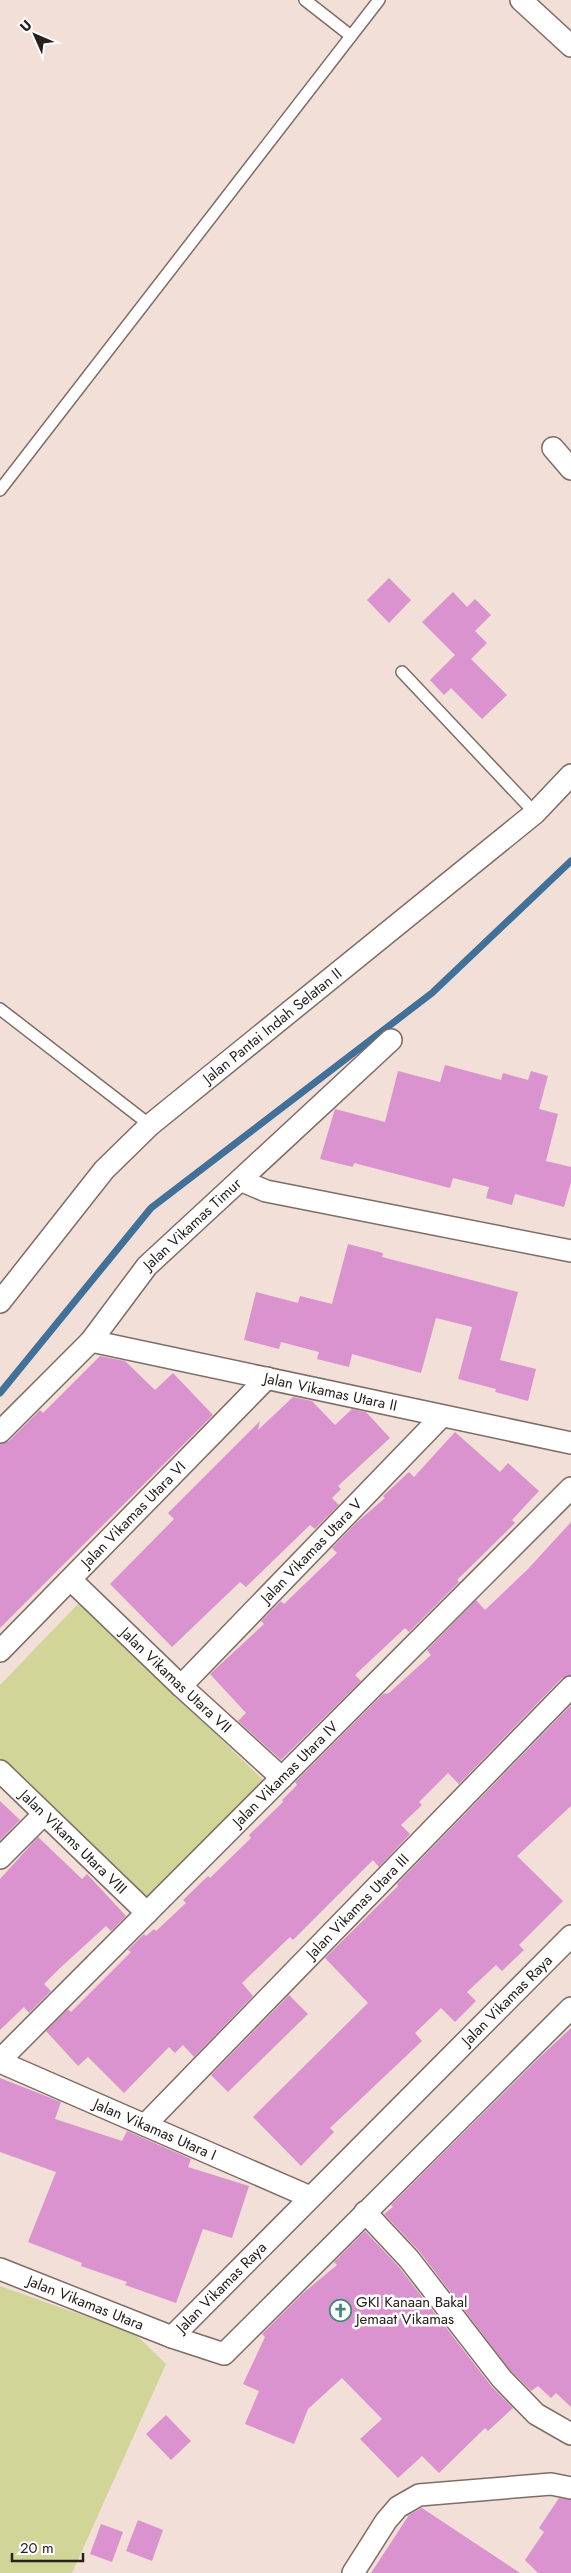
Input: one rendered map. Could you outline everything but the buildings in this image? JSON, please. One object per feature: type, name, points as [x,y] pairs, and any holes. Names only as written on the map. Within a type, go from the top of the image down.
[{"type":"street","points":[[522,0],[571,46]]},
{"type":"street","points":[[553,448],[571,468]]},
{"type":"street","name":"Jalan Pantai Indah Selatan II","points":[[0,1302],[104,1170],[150,1125],[534,814],[571,775]]},
{"type":"street","points":[[240,1180],[391,1040]]},
{"type":"street","name":"Jalan Vikamas Timur","points":[[0,1432],[91,1340],[147,1266],[240,1180],[266,1191],[571,1251]]},
{"type":"street","name":"Jalan Vikamas Utara II","points":[[91,1340],[571,1443]]},
{"type":"street","name":"Jalan Vikamas Utara VI","points":[[0,1651],[267,1378]]},
{"type":"street","name":"Jalan Vikamas Utara V","points":[[181,1686],[442,1416]]},
{"type":"street","name":"Jalan Vikamas Utara IV","points":[[0,2061],[571,1488]]},
{"type":"street","name":"Jalan Vikamas Utara VII","points":[[71,1580],[181,1686],[282,1778]]},
{"type":"street","name":"Jalan Vikamas Utara III","points":[[145,2125],[571,1687]]},
{"type":"street","name":"Jalan Vikams Utara VIII","points":[[0,1771],[147,1913]]},
{"type":"street","points":[[0,1858],[44,1814]]},
{"type":"street","name":"Jalan Vikamas Raya","points":[[571,1936],[310,2196],[176,2338],[224,2354],[228,2352],[364,2212],[571,2008]]},
{"type":"street","name":"Jalan Vikamas Utara I","points":[[0,2061],[310,2196]]},
{"type":"street","points":[[364,2212],[409,2259],[502,2379],[536,2414],[571,2434]]},
{"type":"street","name":"Jalan Vikamas Utara","points":[[0,2269],[176,2338]]},
{"type":"street","points":[[353,2573],[386,2521],[398,2507],[419,2495],[551,2484],[571,2488]]},
{"type":"lane","points":[[306,0],[351,36]]},
{"type":"lane","points":[[0,490],[379,0]]},
{"type":"lane","points":[[402,672],[534,814]]},
{"type":"lane","points":[[0,1009],[150,1125]]},
{"type":"green space","points":[[80,1602],[268,1785],[151,1905],[0,1758],[0,1685]]},
{"type":"green space","points":[[0,2286],[135,2334],[166,2364],[72,2573],[0,2573]]},
{"type":"waterway","points":[[0,1393],[151,1208],[432,993],[571,861]]},
{"type":"place","name":"GKI Kanaan Bakal Jemaat Vikamas","points":[[340,2311]]}]
